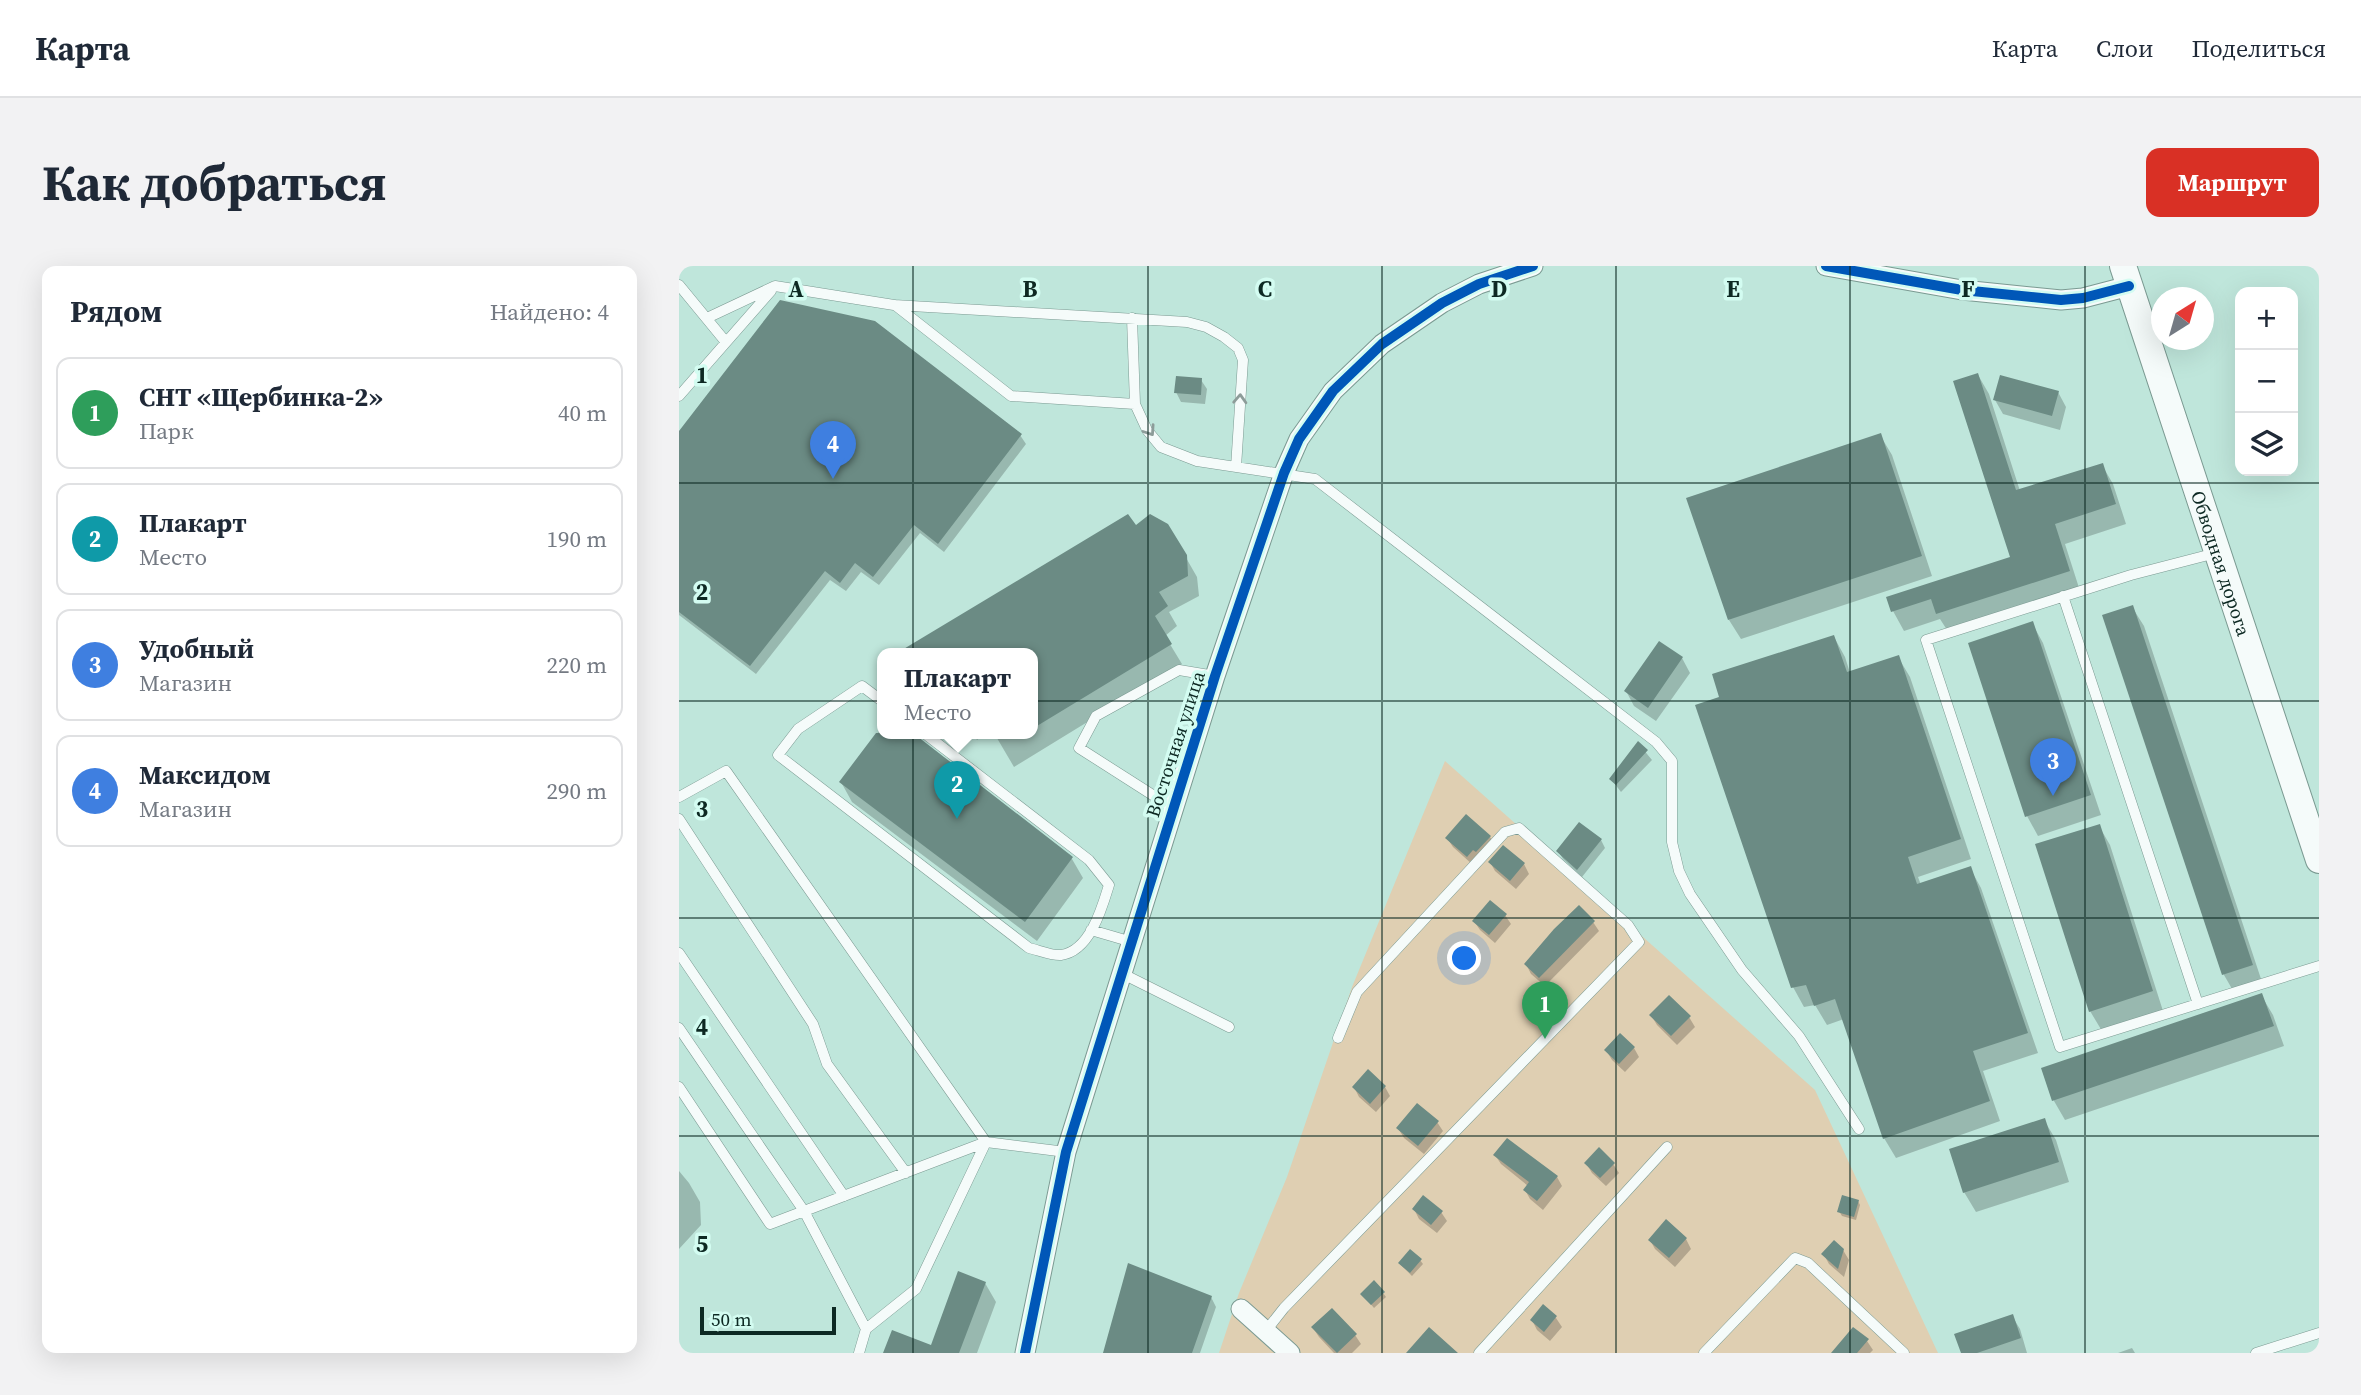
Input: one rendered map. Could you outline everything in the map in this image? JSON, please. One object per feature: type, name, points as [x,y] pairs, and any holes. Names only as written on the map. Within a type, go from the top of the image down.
[{"type":"main road","name":"Обводная дорога","points":[[2126,276],[2319,860]]},
{"type":"street","name":"Восточная улица","points":[[1025,1353],[1066,1152],[1215,676],[1284,473],[1299,439],[1333,391],[1382,344],[1442,303],[1479,284],[1533,266]]},
{"type":"street","points":[[1826,266],[1962,290],[2061,300],[2083,298],[2126,276]]},
{"type":"street","points":[[1241,1309],[1290,1353]]},
{"type":"lane","points":[[679,285],[725,341]]},
{"type":"lane","points":[[707,318],[775,286],[894,305],[1132,318],[1187,322],[1206,327],[1238,348],[1243,360],[1236,467]]},
{"type":"lane","points":[[679,396],[775,286]]},
{"type":"lane","points":[[894,305],[1011,396],[1135,404]]},
{"type":"lane","points":[[1132,318],[1135,404],[1147,430],[1161,447],[1197,461],[1315,479],[1656,742],[1672,761],[1672,842],[1679,871],[1690,894],[1742,970],[1799,1036],[1859,1129]]},
{"type":"lane","points":[[2216,553],[2131,575],[1926,640],[2060,1047],[2319,966]]},
{"type":"lane","points":[[2063,596],[2198,1004]]},
{"type":"lane","points":[[1173,808],[1079,748],[1096,716],[1179,670],[1215,676]]},
{"type":"lane","points":[[877,697],[862,686],[798,729],[778,755],[1029,948],[1061,955],[1078,948],[1103,906],[1109,885],[1089,860],[931,739]]},
{"type":"lane","points":[[679,797],[726,771],[986,1142]]},
{"type":"lane","points":[[679,819],[813,1024],[827,1064],[906,1172]]},
{"type":"lane","points":[[1265,1333],[1283,1308],[1639,942],[1627,925],[1519,828],[1504,832],[1357,992],[1338,1038]]},
{"type":"lane","points":[[1091,930],[1132,942]]},
{"type":"lane","points":[[679,953],[844,1196]]},
{"type":"lane","points":[[1121,973],[1229,1027]]},
{"type":"lane","points":[[679,1028],[804,1211],[866,1329]]},
{"type":"lane","points":[[679,1087],[771,1224],[986,1142],[1066,1152]]},
{"type":"lane","points":[[859,1353],[866,1329],[916,1289],[986,1142]]},
{"type":"lane","points":[[1479,1353],[1667,1147]]},
{"type":"lane","points":[[1705,1353],[1795,1258],[1808,1263],[1904,1353]]},
{"type":"lane","points":[[2256,1353],[2319,1333]]},
{"type":"shaded area","points":[[1445,761],[1815,1090],[1938,1353],[1219,1353],[1239,1293],[1287,1177],[1352,987]]},
{"type":"building","points":[[780,300],[875,321],[1022,434],[938,544],[914,525],[873,577],[855,563],[840,583],[825,571],[750,666],[679,612],[679,431]]},
{"type":"building","points":[[1978,373],[2016,490],[2103,463],[2116,504],[2055,524],[2070,571],[1936,614],[1931,599],[1891,612],[1886,597],[2010,557],[1953,381]]},
{"type":"building","points":[[2000,375],[2059,391],[2052,416],[1993,400]]},
{"type":"building","points":[[1176,376],[1202,378],[1201,395],[1174,393]]},
{"type":"building","points":[[1881,433],[1922,556],[1728,620],[1686,498]]},
{"type":"building","points":[[1128,514],[1136,525],[1150,514],[1168,524],[1187,555],[1188,576],[1159,592],[1168,606],[1155,616],[1172,644],[1038,725],[1038,648],[905,648]]},
{"type":"building","points":[[2133,605],[2253,965],[2222,975],[2102,615]]},
{"type":"building","points":[[2033,621],[2091,795],[2025,817],[1968,643]]},
{"type":"building","points":[[1834,635],[1847,672],[1899,655],[1961,839],[1908,857],[1917,884],[1971,866],[2028,1033],[1973,1051],[1990,1101],[1883,1139],[1835,999],[1814,1006],[1806,985],[1791,988],[1695,705],[1719,697],[1712,674]]},
{"type":"building","points":[[1659,641],[1683,657],[1648,708],[1624,691]]},
{"type":"building","points":[[876,733],[877,739],[921,739],[1073,857],[1025,922],[839,782]]},
{"type":"building","points":[[1638,741],[1648,750],[1616,785],[1609,779]]},
{"type":"building","points":[[1466,814],[1491,836],[1476,852],[1473,850],[1467,857],[1445,838]]},
{"type":"building","points":[[1579,822],[1602,839],[1577,870],[1556,851]]},
{"type":"building","points":[[2100,824],[2153,991],[2089,1012],[2035,844]]},
{"type":"building","points":[[1503,845],[1525,863],[1510,881],[1488,862]]},
{"type":"building","points":[[1490,900],[1507,914],[1489,935],[1472,921]]},
{"type":"building","points":[[1579,905],[1595,921],[1539,978],[1524,964]]},
{"type":"building","points":[[2262,993],[2274,1026],[2052,1101],[2041,1068]]},
{"type":"building","points":[[1669,995],[1691,1016],[1671,1036],[1649,1015]]},
{"type":"building","points":[[1620,1033],[1635,1047],[1619,1064],[1604,1050]]},
{"type":"building","points":[[1368,1069],[1386,1086],[1370,1104],[1352,1087]]},
{"type":"building","points":[[1417,1103],[1439,1121],[1418,1146],[1396,1128]]},
{"type":"building","points":[[2045,1118],[2059,1162],[1963,1193],[1949,1149]]},
{"type":"building","points":[[1507,1138],[1558,1176],[1537,1201],[1523,1190],[1529,1182],[1493,1155]]},
{"type":"building","points":[[1599,1147],[1615,1163],[1600,1178],[1584,1163]]},
{"type":"building","points":[[1423,1195],[1443,1211],[1431,1225],[1412,1209]]},
{"type":"building","points":[[1842,1195],[1859,1200],[1854,1217],[1837,1212]]},
{"type":"building","points":[[1666,1219],[1687,1238],[1669,1258],[1648,1240]]},
{"type":"building","points":[[1834,1240],[1844,1249],[1838,1269],[1821,1254]]},
{"type":"building","points":[[1410,1249],[1422,1259],[1410,1273],[1398,1263]]},
{"type":"building","points":[[1128,1263],[1212,1296],[1192,1353],[1103,1353]]},
{"type":"building","points":[[958,1271],[986,1282],[959,1353],[883,1353],[892,1330],[931,1345]]},
{"type":"building","points":[[1374,1280],[1385,1292],[1371,1305],[1360,1294]]},
{"type":"building","points":[[1543,1304],[1557,1316],[1544,1332],[1530,1320]]},
{"type":"building","points":[[1332,1308],[1357,1334],[1337,1353],[1311,1327]]},
{"type":"building","points":[[2013,1314],[2021,1338],[1977,1353],[1961,1353],[1954,1334]]},
{"type":"building","points":[[1429,1327],[1458,1353],[1406,1353]]},
{"type":"building","points":[[1853,1327],[1869,1339],[1857,1353],[1831,1353]]},
{"type":"cycle path","points":[[1025,1353],[1066,1152],[1215,676],[1284,473],[1299,439],[1333,391],[1382,344],[1442,303],[1479,284],[1533,266]]},
{"type":"cycle path","points":[[1826,266],[1962,290],[2061,300],[2083,298],[2129,286]]},
{"type":"place","name":"Максидом","points":[[833,479]]},
{"type":"place","name":"Удобный","points":[[2053,796]]},
{"type":"place","name":"Плакарт","points":[[957,819]]},
{"type":"place","name":"СНТ «Щербинка-2»","points":[[1545,1039]]}]
